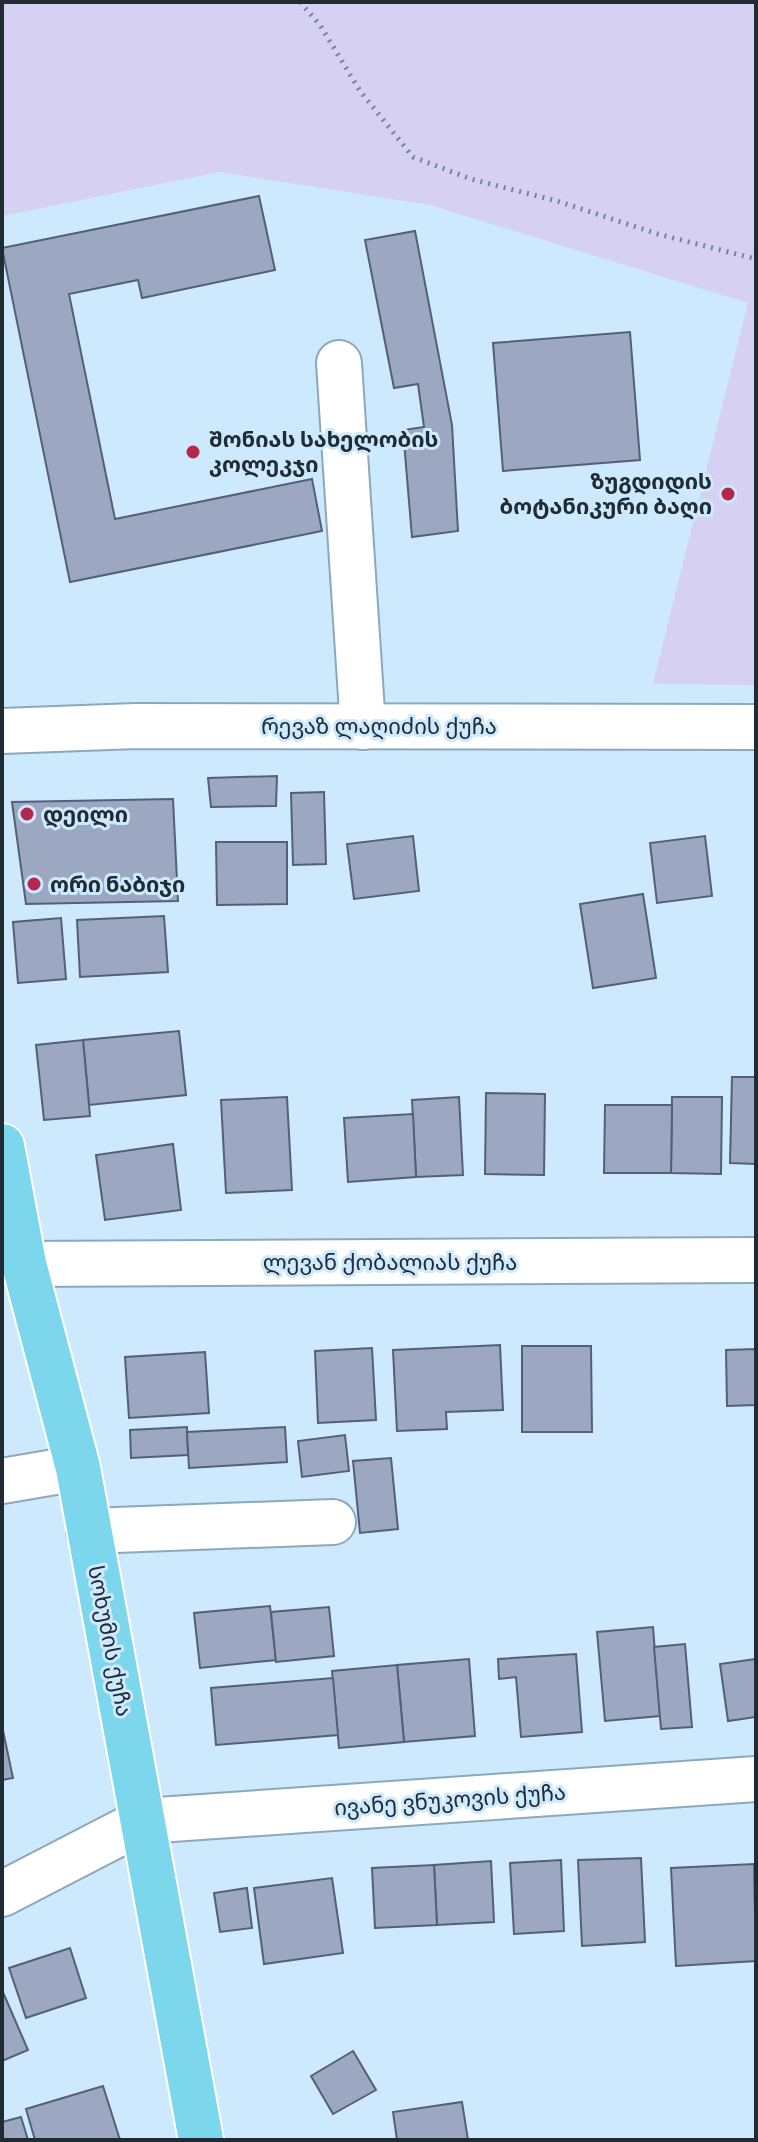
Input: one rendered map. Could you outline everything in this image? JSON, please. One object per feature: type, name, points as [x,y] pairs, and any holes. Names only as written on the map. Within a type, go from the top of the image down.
[{"type":"highway","name":"სოხუმის ქუჩა","points":[[2,1146],[24,1264],[78,1468],[201,2140]]},
{"type":"street","points":[[339,363],[363,727]]},
{"type":"street","name":"რევაზ ლაღიძის ქუჩა","points":[[2,731],[136,726],[756,727]]},
{"type":"street","name":"ლევან ქობალიას ქუჩა","points":[[24,1264],[756,1260]]},
{"type":"street","points":[[2,1481],[78,1468]]},
{"type":"street","points":[[89,1531],[333,1522]]},
{"type":"street","name":"ივანე ვნუკოვის ქუჩა","points":[[143,1821],[756,1779]]},
{"type":"street","points":[[2,1894],[143,1821]]},
{"type":"path","points":[[300,2],[320,25],[360,91],[413,157],[471,179],[756,259]]},
{"type":"shaded area","name":"ზუგდიდის ბოტანიკური ბაღი","points":[[2,2],[756,2],[756,685],[653,684],[748,303],[430,205],[219,172],[2,216]]},
{"type":"building","points":[[259,196],[275,270],[142,298],[138,280],[69,294],[115,519],[312,479],[322,531],[70,582],[2,248]]},
{"type":"building","points":[[415,231],[452,425],[458,531],[412,537],[403,430],[424,427],[418,384],[394,388],[365,240]]},
{"type":"building","points":[[630,332],[640,460],[503,471],[493,343]]},
{"type":"building","points":[[277,776],[276,806],[211,807],[208,778]]},
{"type":"building","points":[[324,792],[326,864],[293,865],[291,793]]},
{"type":"building","points":[[173,799],[178,901],[26,904],[12,802]]},
{"type":"building","points":[[413,836],[419,891],[354,899],[347,844]]},
{"type":"building","points":[[705,836],[712,896],[657,903],[650,843]]},
{"type":"building","points":[[216,842],[287,842],[287,904],[217,905]]},
{"type":"building","points":[[643,894],[656,978],[593,988],[580,904]]},
{"type":"building","points":[[164,916],[168,972],[80,977],[77,920]]},
{"type":"building","points":[[61,918],[66,979],[18,983],[13,922]]},
{"type":"building","points":[[179,1031],[186,1095],[89,1105],[83,1040]]},
{"type":"building","points":[[83,1040],[90,1116],[44,1120],[36,1045]]},
{"type":"building","points":[[732,1077],[756,1077],[756,1164],[730,1163]]},
{"type":"building","points":[[486,1093],[545,1094],[544,1175],[485,1174]]},
{"type":"building","points":[[287,1097],[292,1190],[226,1193],[221,1100]]},
{"type":"building","points":[[459,1097],[463,1175],[416,1177],[412,1100]]},
{"type":"building","points":[[672,1097],[722,1097],[721,1174],[671,1173]]},
{"type":"building","points":[[605,1105],[672,1105],[671,1173],[604,1173]]},
{"type":"building","points":[[413,1114],[416,1177],[348,1182],[344,1118]]},
{"type":"building","points":[[173,1144],[181,1210],[105,1220],[96,1155]]},
{"type":"building","points":[[500,1345],[503,1410],[446,1412],[447,1429],[397,1431],[393,1350]]},
{"type":"building","points":[[522,1346],[591,1346],[592,1432],[522,1432]]},
{"type":"building","points":[[372,1348],[376,1420],[318,1423],[315,1351]]},
{"type":"building","points":[[756,1349],[756,1405],[727,1406],[726,1350]]},
{"type":"building","points":[[205,1352],[209,1413],[129,1418],[125,1357]]},
{"type":"building","points":[[187,1427],[188,1455],[131,1458],[130,1430]]},
{"type":"building","points":[[285,1427],[287,1462],[189,1468],[187,1432]]},
{"type":"building","points":[[345,1435],[349,1471],[302,1477],[298,1441]]},
{"type":"building","points":[[391,1458],[398,1529],[360,1533],[353,1461]]},
{"type":"building","points":[[270,1606],[276,1660],[200,1668],[194,1613]]},
{"type":"building","points":[[329,1607],[334,1656],[276,1662],[271,1612]]},
{"type":"building","points":[[653,1627],[660,1716],[605,1721],[597,1632]]},
{"type":"building","points":[[685,1644],[692,1727],[661,1729],[654,1647]]},
{"type":"building","points":[[576,1654],[582,1732],[521,1737],[516,1677],[499,1679],[498,1659]]},
{"type":"building","points":[[469,1659],[475,1736],[404,1742],[397,1665]]},
{"type":"building","points":[[756,1659],[756,1717],[728,1721],[720,1664]]},
{"type":"building","points":[[397,1665],[404,1742],[339,1748],[332,1671]]},
{"type":"building","points":[[333,1678],[338,1735],[216,1745],[211,1688]]},
{"type":"building","points":[[2,1726],[13,1778],[2,1780]]},
{"type":"building","points":[[641,1858],[645,1942],[582,1946],[578,1860]]},
{"type":"building","points":[[561,1860],[564,1931],[514,1934],[510,1863]]},
{"type":"building","points":[[491,1861],[494,1922],[437,1925],[434,1865]]},
{"type":"building","points":[[754,1864],[756,1961],[676,1966],[671,1868]]},
{"type":"building","points":[[434,1865],[437,1925],[375,1928],[372,1868]]},
{"type":"building","points":[[332,1878],[343,1953],[264,1964],[254,1888]]},
{"type":"building","points":[[247,1888],[252,1928],[220,1932],[214,1893]]},
{"type":"building","points":[[70,1948],[86,1998],[26,2018],[9,1968]]},
{"type":"building","points":[[2,1990],[28,2050],[2,2061]]},
{"type":"building","points":[[353,2051],[376,2090],[333,2114],[311,2076]]},
{"type":"building","points":[[103,2086],[120,2140],[35,2140],[26,2109]]},
{"type":"building","points":[[462,2102],[468,2140],[397,2140],[393,2112]]},
{"type":"building","points":[[21,2117],[28,2140],[2,2140],[2,2122]]},
{"type":"place","name":"შონიას სახელობის კოლეკჯი","points":[[193,452]]},
{"type":"place","name":"ზუგდიდის ბოტანიკური ბაღი","points":[[728,494]]},
{"type":"place","name":"დეილი","points":[[27,814]]},
{"type":"place","name":"ორი ნაბიჯი","points":[[34,884]]}]
